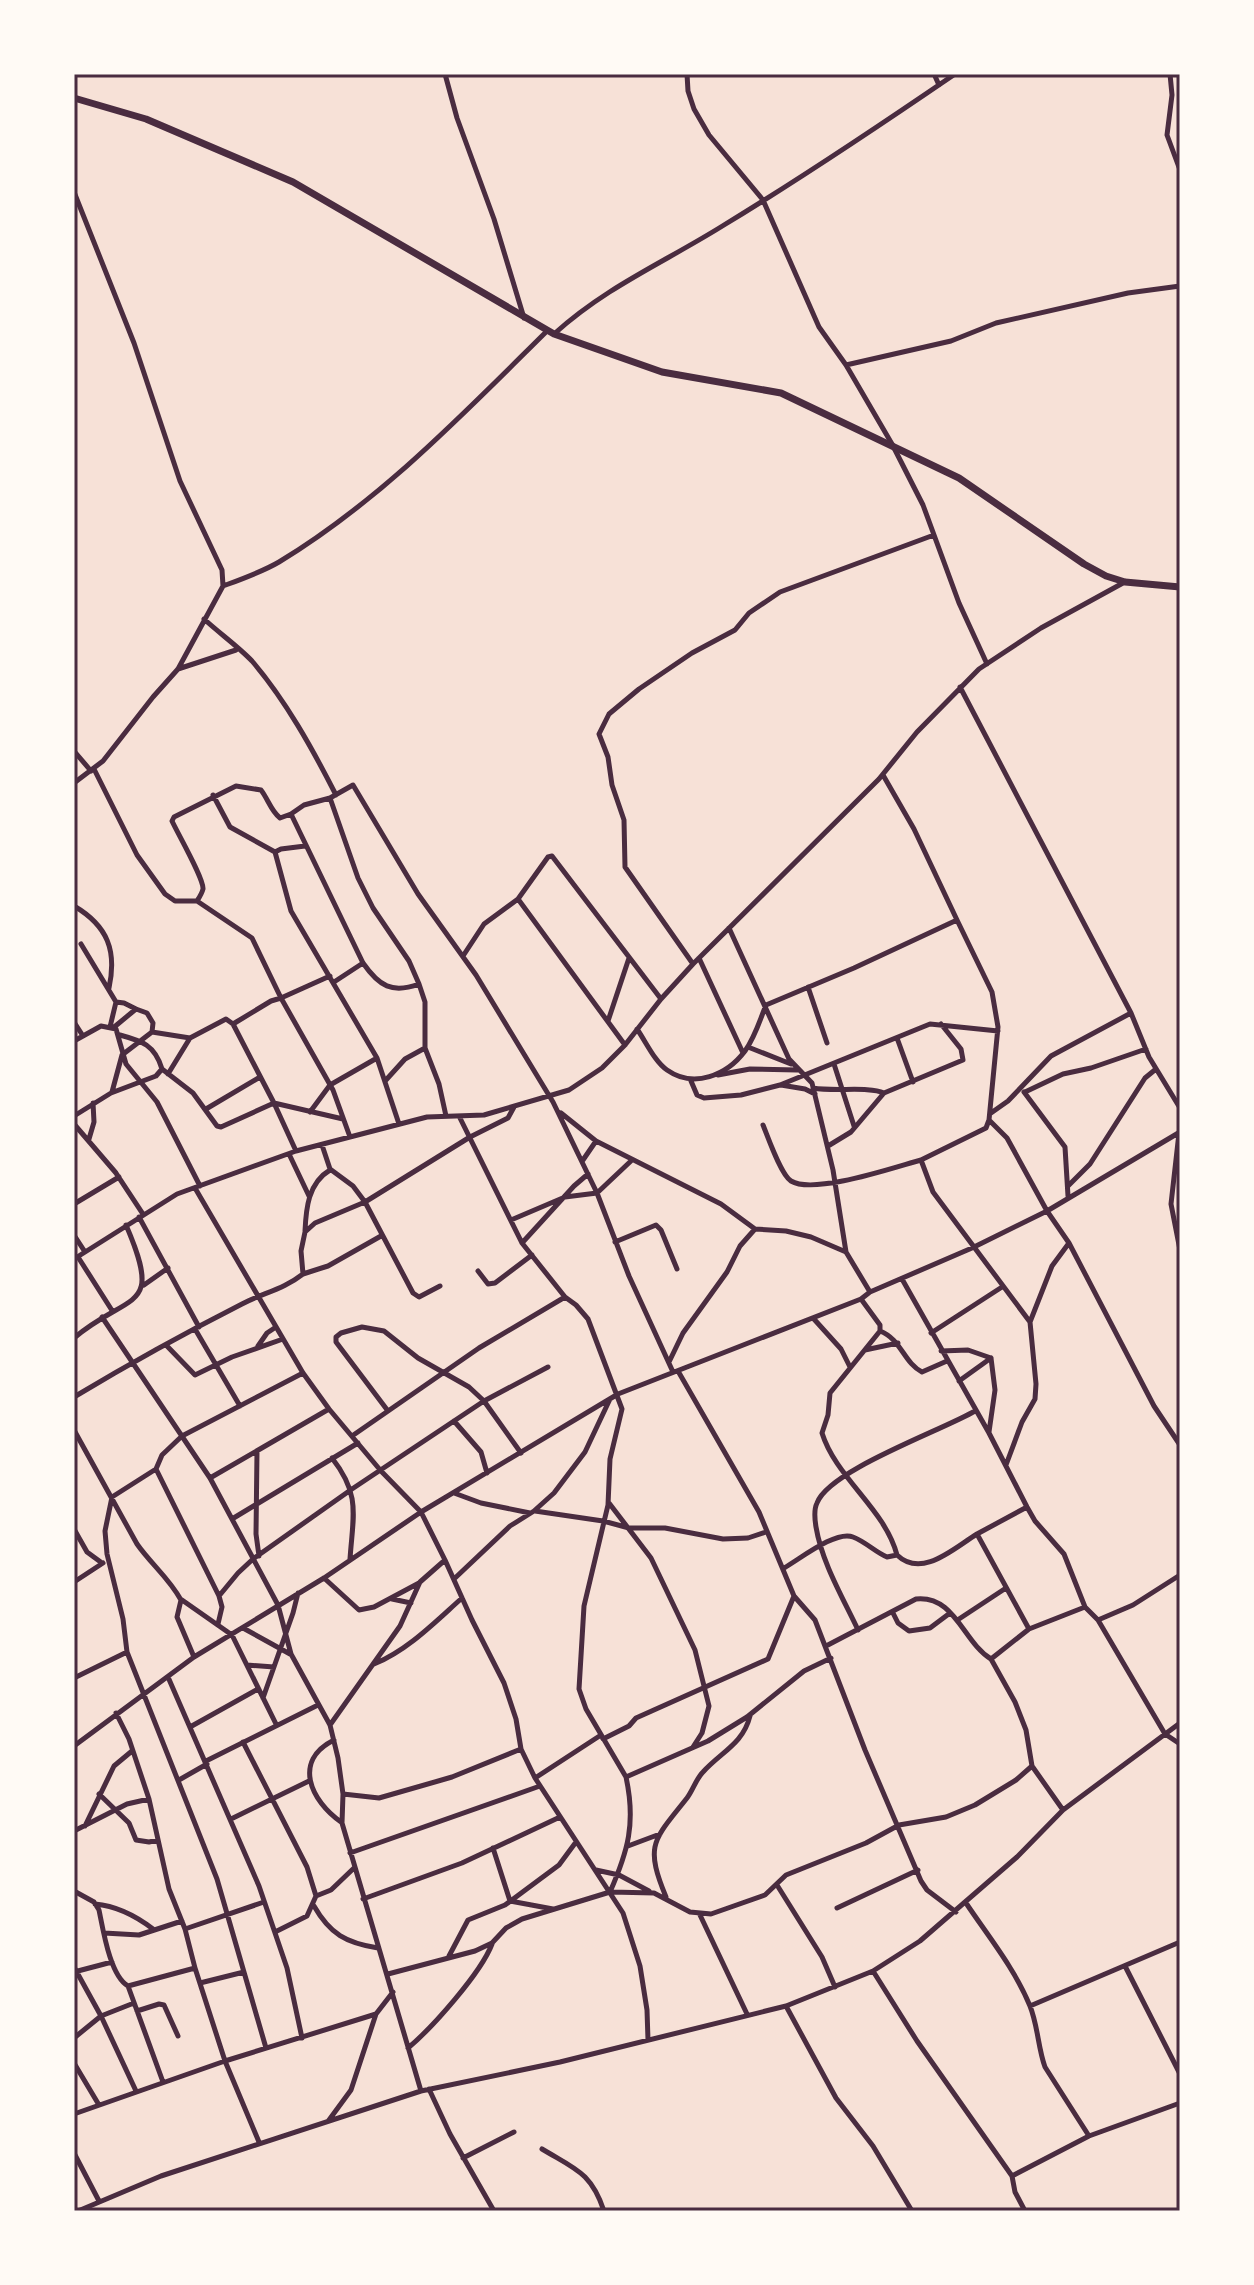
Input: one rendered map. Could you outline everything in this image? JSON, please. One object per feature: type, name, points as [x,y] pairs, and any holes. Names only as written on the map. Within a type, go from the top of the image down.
[{"type":"street","points":[[445,74],[525,319]]},
{"type":"street","points":[[687,74],[694,109],[709,135],[763,200],[819,327],[846,365],[892,444],[923,505],[959,603],[987,664]]},
{"type":"street","points":[[934,74],[939,85]]},
{"type":"street","points":[[223,586],[277,564],[329,529],[393,478],[550,333],[617,285],[722,227],[848,148],[955,74]]},
{"type":"street","points":[[1170,74],[1172,95],[1167,135],[1180,170]]},
{"type":"street","points":[[74,98],[146,119],[293,182],[550,333],[662,372],[781,393],[959,478],[1106,576],[1125,582],[1180,587]]},
{"type":"street","points":[[74,192],[134,343],[180,481],[222,570],[223,586],[178,669],[103,761],[74,783]]},
{"type":"street","points":[[846,365],[951,341],[996,323],[1128,293],[1180,286]]},
{"type":"street","points":[[693,964],[625,867],[624,820],[599,734],[609,714],[692,653],[735,630],[749,613],[780,592],[934,535]]},
{"type":"street","points":[[113,1312],[76,1258],[177,1194],[296,1151],[399,1124],[427,1117],[484,1115],[550,1098],[569,1090],[602,1068],[693,964],[883,775],[917,732],[960,687],[987,664],[1041,628],[1125,582]]},
{"type":"street","points":[[204,619],[249,658],[289,712],[333,796],[358,878],[373,908],[409,961],[419,984],[425,1002],[425,1048],[439,1084],[446,1116]]},
{"type":"street","points":[[178,669],[237,650]]},
{"type":"street","points":[[960,687],[1131,1013],[1156,1069],[1180,1108]]},
{"type":"street","points":[[74,751],[92,770],[145,868],[165,894],[175,901],[197,901],[252,938],[281,998],[330,1085],[350,1137]]},
{"type":"street","points":[[763,1125],[790,1181],[835,1184],[921,1160],[986,1128],[990,1117],[998,1031],[992,992],[914,829],[883,775]]},
{"type":"street","points":[[197,901],[202,884],[172,821],[179,813],[213,795],[236,786],[248,786],[261,790],[280,818],[353,785],[418,894],[463,956],[558,1111],[583,1161],[669,1363],[747,1488],[794,1596],[815,1620],[865,1750],[927,1890],[956,1912]]},
{"type":"street","points":[[213,795],[230,827],[275,852],[291,911],[377,1058],[399,1124]]},
{"type":"street","points":[[291,814],[363,963],[376,981],[391,988],[406,989],[419,984]]},
{"type":"street","points":[[275,852],[305,846]]},
{"type":"street","points":[[463,956],[484,924],[518,899],[548,857],[552,856],[661,999]]},
{"type":"street","points":[[518,899],[625,1045]]},
{"type":"street","points":[[74,906],[89,915],[113,951],[114,966],[109,988]]},
{"type":"street","points":[[717,1075],[744,1053],[766,1005],[957,920]]},
{"type":"street","points":[[729,928],[798,1069]]},
{"type":"street","points":[[81,944],[116,1002],[111,1028]]},
{"type":"street","points":[[608,1022],[629,957]]},
{"type":"street","points":[[699,958],[744,1053]]},
{"type":"street","points":[[233,1024],[271,1001],[332,979],[363,963]]},
{"type":"street","points":[[808,987],[827,1043]]},
{"type":"street","points":[[116,1002],[147,1013],[153,1023],[152,1032],[122,1055]]},
{"type":"street","points":[[111,1028],[136,1009]]},
{"type":"street","points":[[990,1117],[1022,1091],[1051,1056],[1131,1013]]},
{"type":"street","points":[[168,1074],[190,1038],[226,1019],[233,1024],[296,1151]]},
{"type":"street","points":[[74,1022],[83,1036]]},
{"type":"street","points":[[828,1146],[854,1127],[884,1093],[963,1060],[961,1049],[940,1023]]},
{"type":"street","points":[[637,1029],[666,1070],[691,1080],[750,1069],[798,1069],[834,1064],[930,1024],[998,1031]]},
{"type":"street","points":[[74,1041],[101,1026],[141,1041],[153,1049],[162,1069],[193,1093],[217,1126],[221,1127],[274,1103],[343,1119]]},
{"type":"street","points":[[152,1032],[190,1038]]},
{"type":"street","points":[[111,1093],[122,1055],[120,1035]]},
{"type":"street","points":[[897,1038],[913,1082]]},
{"type":"street","points":[[748,1047],[761,1050],[809,1078],[828,1146],[846,1252],[870,1292]]},
{"type":"street","points":[[386,1080],[405,1059],[425,1048]]},
{"type":"street","points":[[1022,1091],[1063,1074],[1146,1049]]},
{"type":"street","points":[[122,1055],[157,1102],[197,1187],[303,1373],[381,1471],[421,1512],[504,1683],[516,1719],[521,1749],[535,1778],[623,1913],[640,1966],[648,2040]]},
{"type":"street","points":[[310,1112],[330,1085],[377,1058]]},
{"type":"street","points":[[834,1064],[854,1127]]},
{"type":"street","points":[[74,1116],[111,1093],[156,1076],[162,1069]]},
{"type":"street","points":[[780,1085],[798,1069]]},
{"type":"street","points":[[1068,1186],[1090,1164],[1145,1078],[1156,1069]]},
{"type":"street","points":[[206,1109],[261,1077]]},
{"type":"street","points":[[691,1080],[697,1095],[704,1098],[741,1095],[780,1085],[814,1091],[874,1089],[884,1093]]},
{"type":"street","points":[[1022,1091],[1065,1147],[1068,1197]]},
{"type":"street","points":[[89,1140],[94,1122],[93,1103]]},
{"type":"street","points":[[305,1232],[315,1223],[365,1202],[470,1137],[508,1118],[514,1107]]},
{"type":"street","points":[[558,1111],[596,1141],[721,1204],[755,1229],[763,1232],[786,1231],[811,1237],[846,1252]]},
{"type":"street","points":[[459,1116],[522,1243],[565,1297],[588,1319],[622,1409],[610,1459],[608,1501],[584,1606],[579,1689],[586,1709],[626,1777],[630,1796],[628,1846],[610,1892]]},
{"type":"street","points":[[990,1117],[1007,1138],[1047,1211],[1069,1243],[1154,1406],[1180,1445]]},
{"type":"street","points":[[74,1124],[119,1177],[240,1406]]},
{"type":"street","points":[[74,1746],[194,1657],[324,1578],[421,1512],[618,1394],[861,1299],[870,1292],[972,1248],[1047,1211],[1180,1133]]},
{"type":"street","points":[[1180,1133],[1171,1204],[1180,1250]]},
{"type":"street","points":[[583,1161],[596,1141]]},
{"type":"street","points":[[322,1145],[330,1169],[353,1186],[365,1202],[413,1293],[419,1297],[440,1286]]},
{"type":"street","points":[[289,1154],[310,1197]]},
{"type":"street","points":[[511,1220],[565,1197],[597,1193],[632,1160]]},
{"type":"street","points":[[921,1160],[933,1192],[1030,1322]]},
{"type":"street","points":[[303,1274],[301,1251],[306,1205],[316,1184],[330,1169]]},
{"type":"street","points":[[522,1243],[588,1174]]},
{"type":"street","points":[[74,1204],[119,1177]]},
{"type":"street","points":[[126,1225],[141,1262],[144,1285]]},
{"type":"street","points":[[615,1242],[656,1225],[677,1269]]},
{"type":"street","points":[[669,1363],[683,1333],[727,1272],[740,1246],[755,1229]]},
{"type":"street","points":[[74,1235],[85,1252]]},
{"type":"street","points":[[74,1397],[197,1328],[276,1291],[303,1274],[328,1266],[381,1236]]},
{"type":"street","points":[[1006,1466],[1022,1422],[1035,1399],[1030,1322],[1052,1266],[1069,1243]]},
{"type":"street","points":[[478,1271],[488,1284],[495,1283],[532,1255]]},
{"type":"street","points":[[74,1338],[102,1317],[126,1306],[144,1285],[168,1268]]},
{"type":"street","points":[[902,1279],[1035,1521],[1064,1554],[1085,1607],[1098,1620],[1165,1734],[1180,1744]]},
{"type":"street","points":[[931,1333],[1002,1287]]},
{"type":"street","points":[[352,1436],[444,1372],[565,1297]]},
{"type":"street","points":[[861,1299],[876,1318],[880,1331],[898,1343],[916,1369],[922,1372],[947,1361]]},
{"type":"street","points":[[102,1317],[210,1478],[256,1557],[278,1605],[291,1654],[330,1725],[343,1794],[342,1823],[421,2091]]},
{"type":"street","points":[[813,1318],[841,1349],[851,1368]]},
{"type":"street","points":[[257,1347],[276,1327]]},
{"type":"street","points":[[388,1411],[336,1342],[336,1337],[341,1333],[362,1327],[384,1331],[418,1358],[469,1387],[484,1401],[521,1453]]},
{"type":"street","points":[[880,1331],[830,1393],[822,1433],[831,1454],[875,1512],[897,1555],[905,1563],[919,1565],[934,1561],[1027,1507]]},
{"type":"street","points":[[166,1345],[195,1375],[257,1347],[283,1339]]},
{"type":"street","points":[[865,1350],[898,1343]]},
{"type":"street","points":[[941,1351],[968,1350],[991,1358]]},
{"type":"street","points":[[989,1433],[995,1390],[991,1358]]},
{"type":"street","points":[[959,1381],[991,1358]]},
{"type":"street","points":[[219,1596],[256,1557],[352,1489],[484,1401],[548,1367]]},
{"type":"street","points":[[266,2048],[217,1879],[127,1652],[123,1619],[105,1561],[105,1531],[112,1497],[156,1469],[162,1455],[182,1436],[303,1373]]},
{"type":"street","points":[[454,1579],[510,1526],[554,1493],[585,1452],[610,1399]]},
{"type":"street","points":[[210,1478],[329,1409]]},
{"type":"street","points":[[858,1630],[820,1545],[815,1525],[816,1504],[823,1493],[889,1451],[975,1411]]},
{"type":"street","points":[[454,1421],[481,1452],[487,1473]]},
{"type":"street","points":[[74,1430],[147,1559],[171,1581],[181,1600],[232,1635],[276,1724]]},
{"type":"street","points":[[232,1519],[358,1443]]},
{"type":"street","points":[[256,1557],[257,1451]]},
{"type":"street","points":[[332,1458],[352,1489],[350,1560]]},
{"type":"street","points":[[156,1469],[219,1596],[222,1607],[218,1624]]},
{"type":"street","points":[[453,1493],[481,1503],[603,1521],[629,1528],[665,1528],[723,1539],[748,1538],[766,1532]]},
{"type":"street","points":[[608,1501],[651,1558],[695,1650],[709,1706],[702,1733],[693,1748]]},
{"type":"street","points":[[74,1529],[87,1552],[105,1561]]},
{"type":"street","points":[[977,1534],[1029,1629]]},
{"type":"street","points":[[784,1568],[820,1545],[850,1535],[887,1557],[897,1555]]},
{"type":"street","points":[[324,1578],[359,1610],[374,1607],[420,1582],[445,1560]]},
{"type":"street","points":[[74,1582],[105,1561]]},
{"type":"street","points":[[1098,1620],[1133,1605],[1180,1575]]},
{"type":"street","points":[[330,1725],[400,1626],[420,1582]]},
{"type":"street","points":[[959,1619],[1006,1588]]},
{"type":"street","points":[[263,1698],[298,1592]]},
{"type":"street","points":[[535,1778],[602,1737],[629,1726],[636,1718],[768,1659],[794,1596]]},
{"type":"street","points":[[373,1664],[421,1635],[462,1598]]},
{"type":"street","points":[[826,1646],[916,1599],[927,1598],[959,1619],[980,1651],[991,1659],[1015,1702],[1026,1730],[1032,1766],[1063,1810]]},
{"type":"street","points":[[390,1599],[411,1603]]},
{"type":"street","points":[[181,1600],[177,1617],[194,1657]]},
{"type":"street","points":[[991,1659],[1029,1629],[1085,1607]]},
{"type":"street","points":[[893,1613],[898,1623],[909,1631],[930,1628],[950,1613]]},
{"type":"street","points":[[243,1628],[291,1654]]},
{"type":"street","points":[[74,1678],[127,1652]]},
{"type":"street","points":[[626,1777],[693,1748],[750,1715],[804,1671],[831,1658]]},
{"type":"street","points":[[246,1665],[274,1667]]},
{"type":"street","points":[[168,1677],[264,1902],[287,1968],[302,2038]]},
{"type":"street","points":[[190,1727],[258,1689]]},
{"type":"street","points":[[179,1780],[276,1724],[318,1705]]},
{"type":"street","points":[[116,1713],[149,1799],[169,1889],[185,1929],[225,2061],[259,2142]]},
{"type":"street","points":[[666,1898],[653,1862],[660,1834],[702,1772],[733,1747],[747,1730],[750,1715]]},
{"type":"street","points":[[78,2211],[259,2142],[421,2091],[786,2006],[873,1971],[920,1941],[956,1912],[1063,1810],[1180,1723]]},
{"type":"street","points":[[334,1740],[316,1753],[309,1769],[309,1781],[330,1814],[342,1823]]},
{"type":"street","points":[[243,1742],[307,1867],[316,1896],[307,1916],[275,1932]]},
{"type":"street","points":[[343,1794],[379,1798],[392,1795],[452,1777],[521,1749]]},
{"type":"street","points":[[85,1826],[114,1766],[132,1751]]},
{"type":"street","points":[[596,1870],[619,1875],[700,1915],[711,1914],[765,1895],[786,1875],[866,1843],[899,1825],[946,1817],[975,1805],[1016,1780],[1032,1766]]},
{"type":"street","points":[[231,1819],[309,1781]]},
{"type":"street","points":[[350,1853],[540,1786]]},
{"type":"street","points":[[99,1794],[129,1823],[136,1840],[158,1840]]},
{"type":"street","points":[[74,1831],[127,1804],[149,1799]]},
{"type":"street","points":[[363,1899],[462,1863],[560,1817]]},
{"type":"street","points":[[628,1846],[660,1834]]},
{"type":"street","points":[[449,1957],[468,1920],[510,1901],[559,1865],[576,1842]]},
{"type":"street","points":[[493,1848],[510,1901]]},
{"type":"street","points":[[316,1896],[331,1890],[354,1868]]},
{"type":"street","points":[[837,1908],[918,1870]]},
{"type":"street","points":[[777,1885],[822,1957],[835,1987]]},
{"type":"street","points":[[74,1891],[95,1904],[123,1911],[154,1929]]},
{"type":"street","points":[[408,2048],[432,2028],[506,1928],[522,1919],[610,1892],[654,1893]]},
{"type":"street","points":[[510,1901],[554,1909]]},
{"type":"street","points":[[185,1929],[264,1902]]},
{"type":"street","points":[[966,1903],[1013,1973],[1030,2006],[1041,2040],[1041,2057],[1045,2067],[1089,2136]]},
{"type":"street","points":[[95,1904],[112,1962],[122,1983],[128,1986],[195,1968]]},
{"type":"street","points":[[314,1906],[325,1925],[344,1939],[378,1948]]},
{"type":"street","points":[[700,1915],[747,2014]]},
{"type":"street","points":[[104,1933],[139,1935],[182,1921]]},
{"type":"street","points":[[1030,2006],[1180,1942]]},
{"type":"street","points":[[388,1974],[475,1951],[492,1943]]},
{"type":"street","points":[[112,1962],[75,1970],[101,2016],[136,2091]]},
{"type":"street","points":[[1125,1966],[1180,2074]]},
{"type":"street","points":[[873,1971],[917,2041],[1012,2176],[1015,2192],[1025,2211]]},
{"type":"street","points":[[200,1983],[244,1972]]},
{"type":"street","points":[[128,1986],[163,2082]]},
{"type":"street","points":[[328,2120],[351,2090],[376,2014],[393,1992]]},
{"type":"street","points":[[74,2038],[101,2016],[134,2003]]},
{"type":"street","points":[[137,2011],[164,2005],[178,2036]]},
{"type":"street","points":[[786,2006],[836,2098],[873,2146],[912,2211]]},
{"type":"street","points":[[74,2114],[225,2061],[376,2014]]},
{"type":"street","points":[[74,2063],[99,2105]]},
{"type":"street","points":[[429,2089],[463,2158],[494,2211]]},
{"type":"street","points":[[1012,2176],[1089,2136],[1180,2103]]},
{"type":"street","points":[[463,2158],[514,2132]]},
{"type":"street","points":[[542,2149],[584,2174],[593,2184],[604,2211]]},
{"type":"street","points":[[74,2153],[99,2201]]}]
